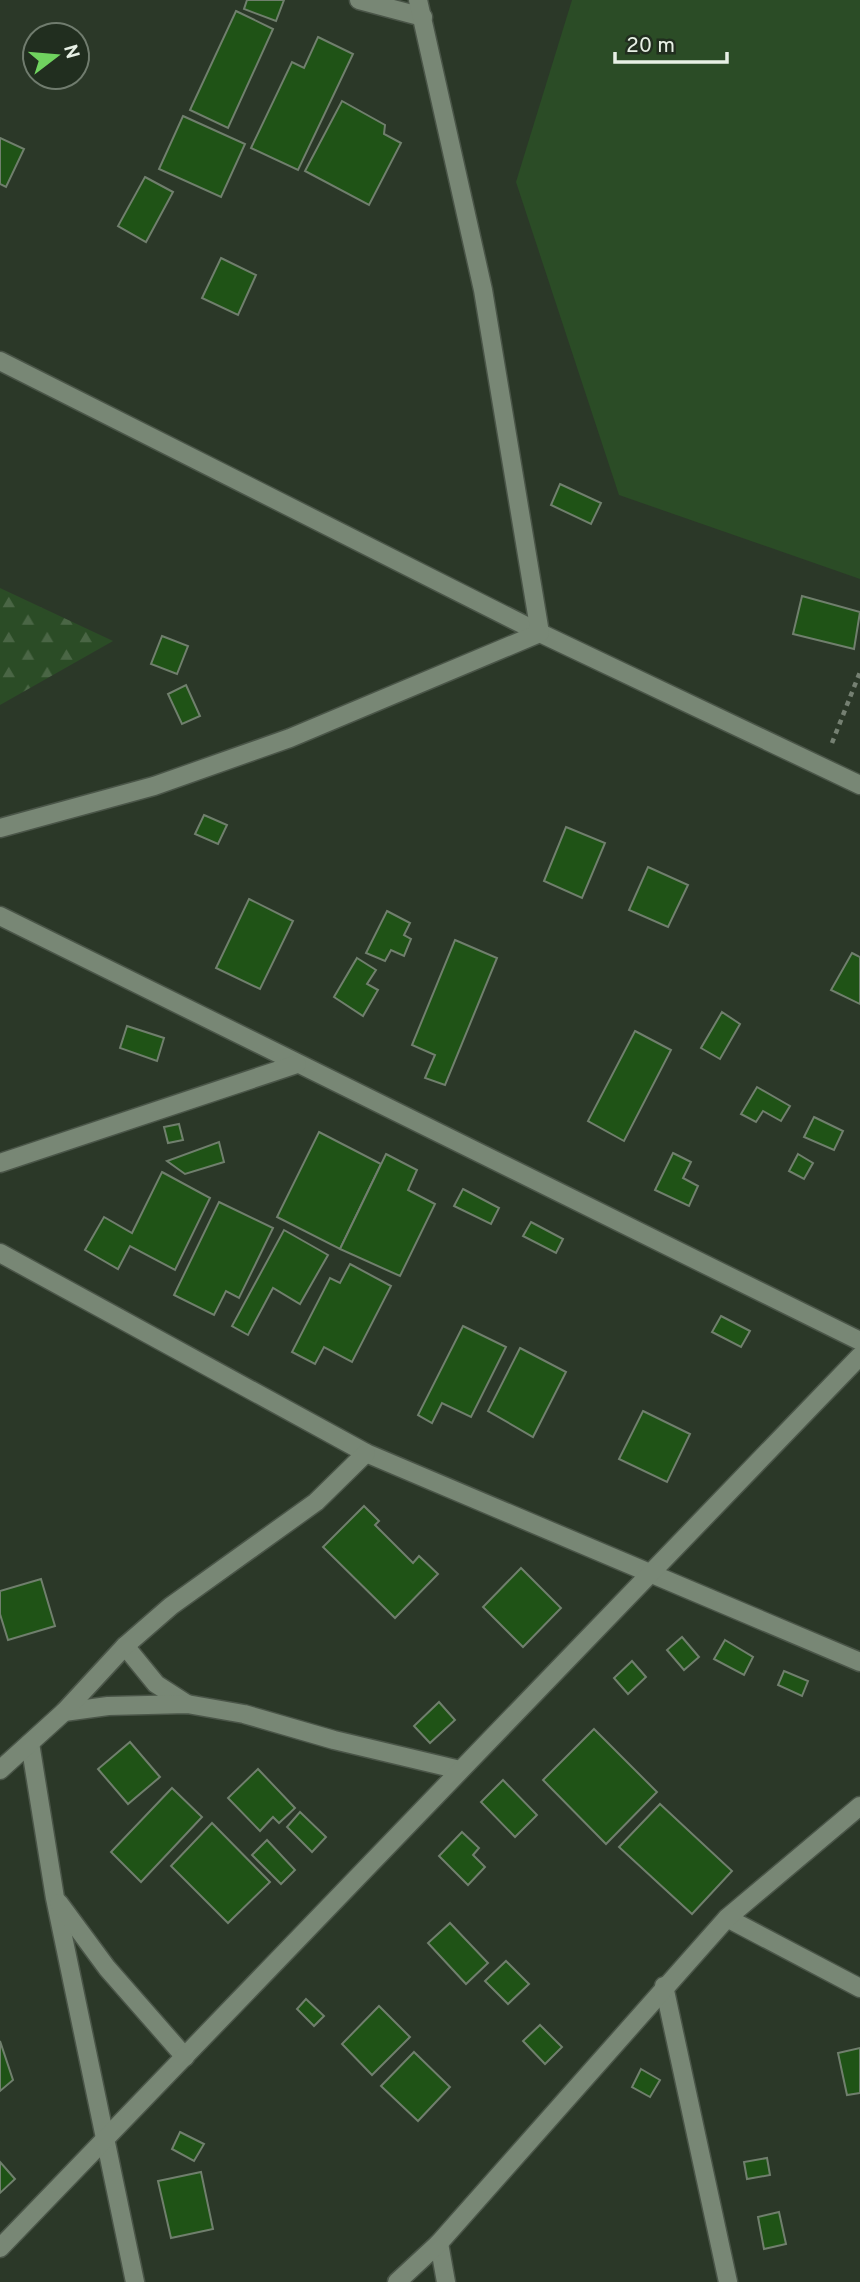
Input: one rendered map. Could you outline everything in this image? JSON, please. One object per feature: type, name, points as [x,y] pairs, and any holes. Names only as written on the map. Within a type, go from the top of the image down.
[{"type":"street","points":[[359,0],[420,9],[482,290],[540,633]]},
{"type":"street","points":[[0,361],[540,633],[860,785]]},
{"type":"street","points":[[0,828],[154,786],[290,738],[540,633]]},
{"type":"street","points":[[0,916],[860,1341]]},
{"type":"street","points":[[0,1163],[297,1064]]},
{"type":"street","points":[[0,1253],[366,1453],[860,1662]]},
{"type":"street","points":[[0,2248],[860,1356]]},
{"type":"street","points":[[0,1770],[64,1712],[125,1646],[203,1582],[316,1502],[366,1453]]},
{"type":"street","points":[[125,1646],[156,1684],[187,1704]]},
{"type":"street","points":[[64,1712],[108,1706],[187,1704],[244,1714],[334,1740],[460,1770]]},
{"type":"street","points":[[30,1743],[55,1898],[135,2282]]},
{"type":"street","points":[[397,2282],[439,2243],[727,1918],[860,1806]]},
{"type":"street","points":[[55,1898],[107,1968],[185,2057]]},
{"type":"street","points":[[727,1918],[860,1988]]},
{"type":"street","points":[[664,1986],[728,2282]]},
{"type":"street","points":[[439,2243],[446,2282]]},
{"type":"path","points":[[823,767],[860,672]]},
{"type":"green space","points":[[572,0],[860,0],[860,579],[619,495],[516,182]]},
{"type":"green space","points":[[0,588],[113,641],[0,705]]},
{"type":"building","points":[[247,0],[284,0],[276,21],[244,9]]},
{"type":"building","points":[[236,11],[273,29],[228,128],[190,110]]},
{"type":"building","points":[[318,37],[353,54],[298,170],[251,148],[292,62],[304,68]]},
{"type":"building","points":[[342,101],[385,125],[384,134],[401,143],[369,205],[305,171]]},
{"type":"building","points":[[183,116],[245,144],[221,197],[159,169]]},
{"type":"building","points":[[0,138],[24,149],[6,187],[0,184]]},
{"type":"building","points":[[145,177],[173,192],[146,242],[118,226]]},
{"type":"building","points":[[221,258],[256,275],[238,315],[202,298]]},
{"type":"building","points":[[560,484],[601,503],[591,524],[551,505]]},
{"type":"building","points":[[802,596],[860,612],[854,649],[793,634]]},
{"type":"building","points":[[162,636],[188,646],[177,674],[151,664]]},
{"type":"building","points":[[186,685],[200,716],[182,724],[168,694]]},
{"type":"building","points":[[204,815],[227,825],[218,844],[195,834]]},
{"type":"building","points":[[566,827],[605,843],[582,898],[544,881]]},
{"type":"building","points":[[648,867],[688,885],[668,927],[629,910]]},
{"type":"building","points":[[249,899],[293,921],[260,989],[216,968]]},
{"type":"building","points":[[387,911],[410,923],[404,935],[411,939],[404,956],[391,950],[385,961],[366,953]]},
{"type":"building","points":[[455,940],[497,958],[445,1085],[425,1078],[435,1055],[412,1045]]},
{"type":"building","points":[[852,953],[860,957],[860,1004],[831,990]]},
{"type":"building","points":[[357,958],[376,970],[367,984],[378,990],[363,1016],[334,997]]},
{"type":"building","points":[[722,1012],[740,1024],[720,1059],[701,1048]]},
{"type":"building","points":[[127,1026],[164,1038],[157,1061],[120,1048]]},
{"type":"building","points":[[635,1031],[671,1050],[624,1141],[588,1121]]},
{"type":"building","points":[[757,1087],[790,1106],[781,1121],[763,1111],[756,1122],[741,1114]]},
{"type":"building","points":[[814,1117],[843,1131],[834,1150],[804,1137]]},
{"type":"building","points":[[179,1124],[183,1140],[168,1143],[164,1127]]},
{"type":"building","points":[[319,1132],[381,1164],[340,1249],[277,1217]]},
{"type":"building","points":[[219,1142],[224,1162],[185,1174],[167,1161]]},
{"type":"building","points":[[673,1153],[691,1162],[683,1178],[698,1186],[689,1206],[655,1190]]},
{"type":"building","points":[[386,1154],[417,1170],[408,1190],[435,1204],[400,1276],[340,1249]]},
{"type":"building","points":[[798,1154],[813,1163],[804,1179],[789,1171]]},
{"type":"building","points":[[162,1172],[210,1198],[175,1270],[130,1246],[118,1269],[85,1250],[104,1217],[132,1233]]},
{"type":"building","points":[[463,1189],[499,1208],[491,1224],[454,1206]]},
{"type":"building","points":[[219,1202],[273,1228],[239,1298],[226,1291],[214,1315],[174,1295]]},
{"type":"building","points":[[531,1222],[563,1239],[556,1253],[523,1236]]},
{"type":"building","points":[[284,1230],[328,1255],[300,1304],[273,1288],[248,1335],[232,1326]]},
{"type":"building","points":[[350,1264],[391,1286],[352,1362],[324,1347],[315,1364],[292,1352],[330,1278],[340,1283]]},
{"type":"building","points":[[721,1316],[750,1331],[741,1347],[712,1332]]},
{"type":"building","points":[[463,1326],[506,1347],[471,1417],[442,1403],[432,1423],[418,1415]]},
{"type":"building","points":[[520,1348],[566,1372],[533,1437],[488,1411]]},
{"type":"building","points":[[643,1411],[690,1434],[667,1482],[619,1459]]},
{"type":"building","points":[[364,1506],[379,1521],[375,1525],[413,1563],[419,1556],[438,1574],[395,1618],[323,1547]]},
{"type":"building","points":[[521,1568],[561,1608],[523,1647],[483,1607]]},
{"type":"building","points":[[41,1579],[55,1626],[8,1640],[0,1614],[0,1591]]},
{"type":"building","points":[[682,1637],[699,1657],[684,1670],[667,1650]]},
{"type":"building","points":[[725,1640],[753,1657],[744,1675],[714,1659]]},
{"type":"building","points":[[632,1661],[646,1677],[628,1694],[614,1678]]},
{"type":"building","points":[[784,1671],[808,1681],[802,1696],[778,1685]]},
{"type":"building","points":[[439,1702],[455,1720],[430,1743],[414,1726]]},
{"type":"building","points":[[594,1729],[657,1792],[606,1844],[543,1780]]},
{"type":"building","points":[[130,1742],[160,1777],[128,1804],[98,1769]]},
{"type":"building","points":[[258,1769],[295,1808],[279,1823],[273,1817],[260,1831],[228,1798]]},
{"type":"building","points":[[503,1780],[537,1815],[515,1837],[481,1802]]},
{"type":"building","points":[[172,1788],[202,1817],[141,1882],[111,1852]]},
{"type":"building","points":[[660,1804],[732,1871],[692,1914],[619,1847]]},
{"type":"building","points":[[300,1812],[326,1837],[312,1852],[287,1827]]},
{"type":"building","points":[[212,1823],[270,1882],[228,1923],[171,1866]]},
{"type":"building","points":[[462,1832],[479,1848],[473,1855],[485,1867],[468,1885],[439,1856]]},
{"type":"building","points":[[267,1840],[295,1870],[281,1884],[252,1855]]},
{"type":"building","points":[[450,1923],[488,1963],[466,1984],[428,1943]]},
{"type":"building","points":[[506,1961],[529,1984],[508,2004],[485,1981]]},
{"type":"building","points":[[306,1999],[324,2016],[314,2026],[297,2009]]},
{"type":"building","points":[[379,2006],[410,2037],[372,2075],[342,2044]]},
{"type":"building","points":[[540,2025],[562,2047],[545,2064],[523,2041]]},
{"type":"building","points":[[0,2041],[13,2080],[0,2091]]},
{"type":"building","points":[[860,2048],[860,2093],[847,2095],[838,2053]]},
{"type":"building","points":[[414,2052],[450,2087],[418,2121],[381,2086]]},
{"type":"building","points":[[641,2069],[660,2080],[650,2097],[632,2087]]},
{"type":"building","points":[[180,2132],[204,2144],[194,2161],[172,2149]]},
{"type":"building","points":[[767,2158],[770,2175],[747,2179],[744,2162]]},
{"type":"building","points":[[0,2162],[15,2179],[0,2193]]},
{"type":"building","points":[[201,2172],[213,2229],[171,2238],[158,2181]]},
{"type":"building","points":[[779,2212],[786,2244],[764,2249],[758,2217]]}]
